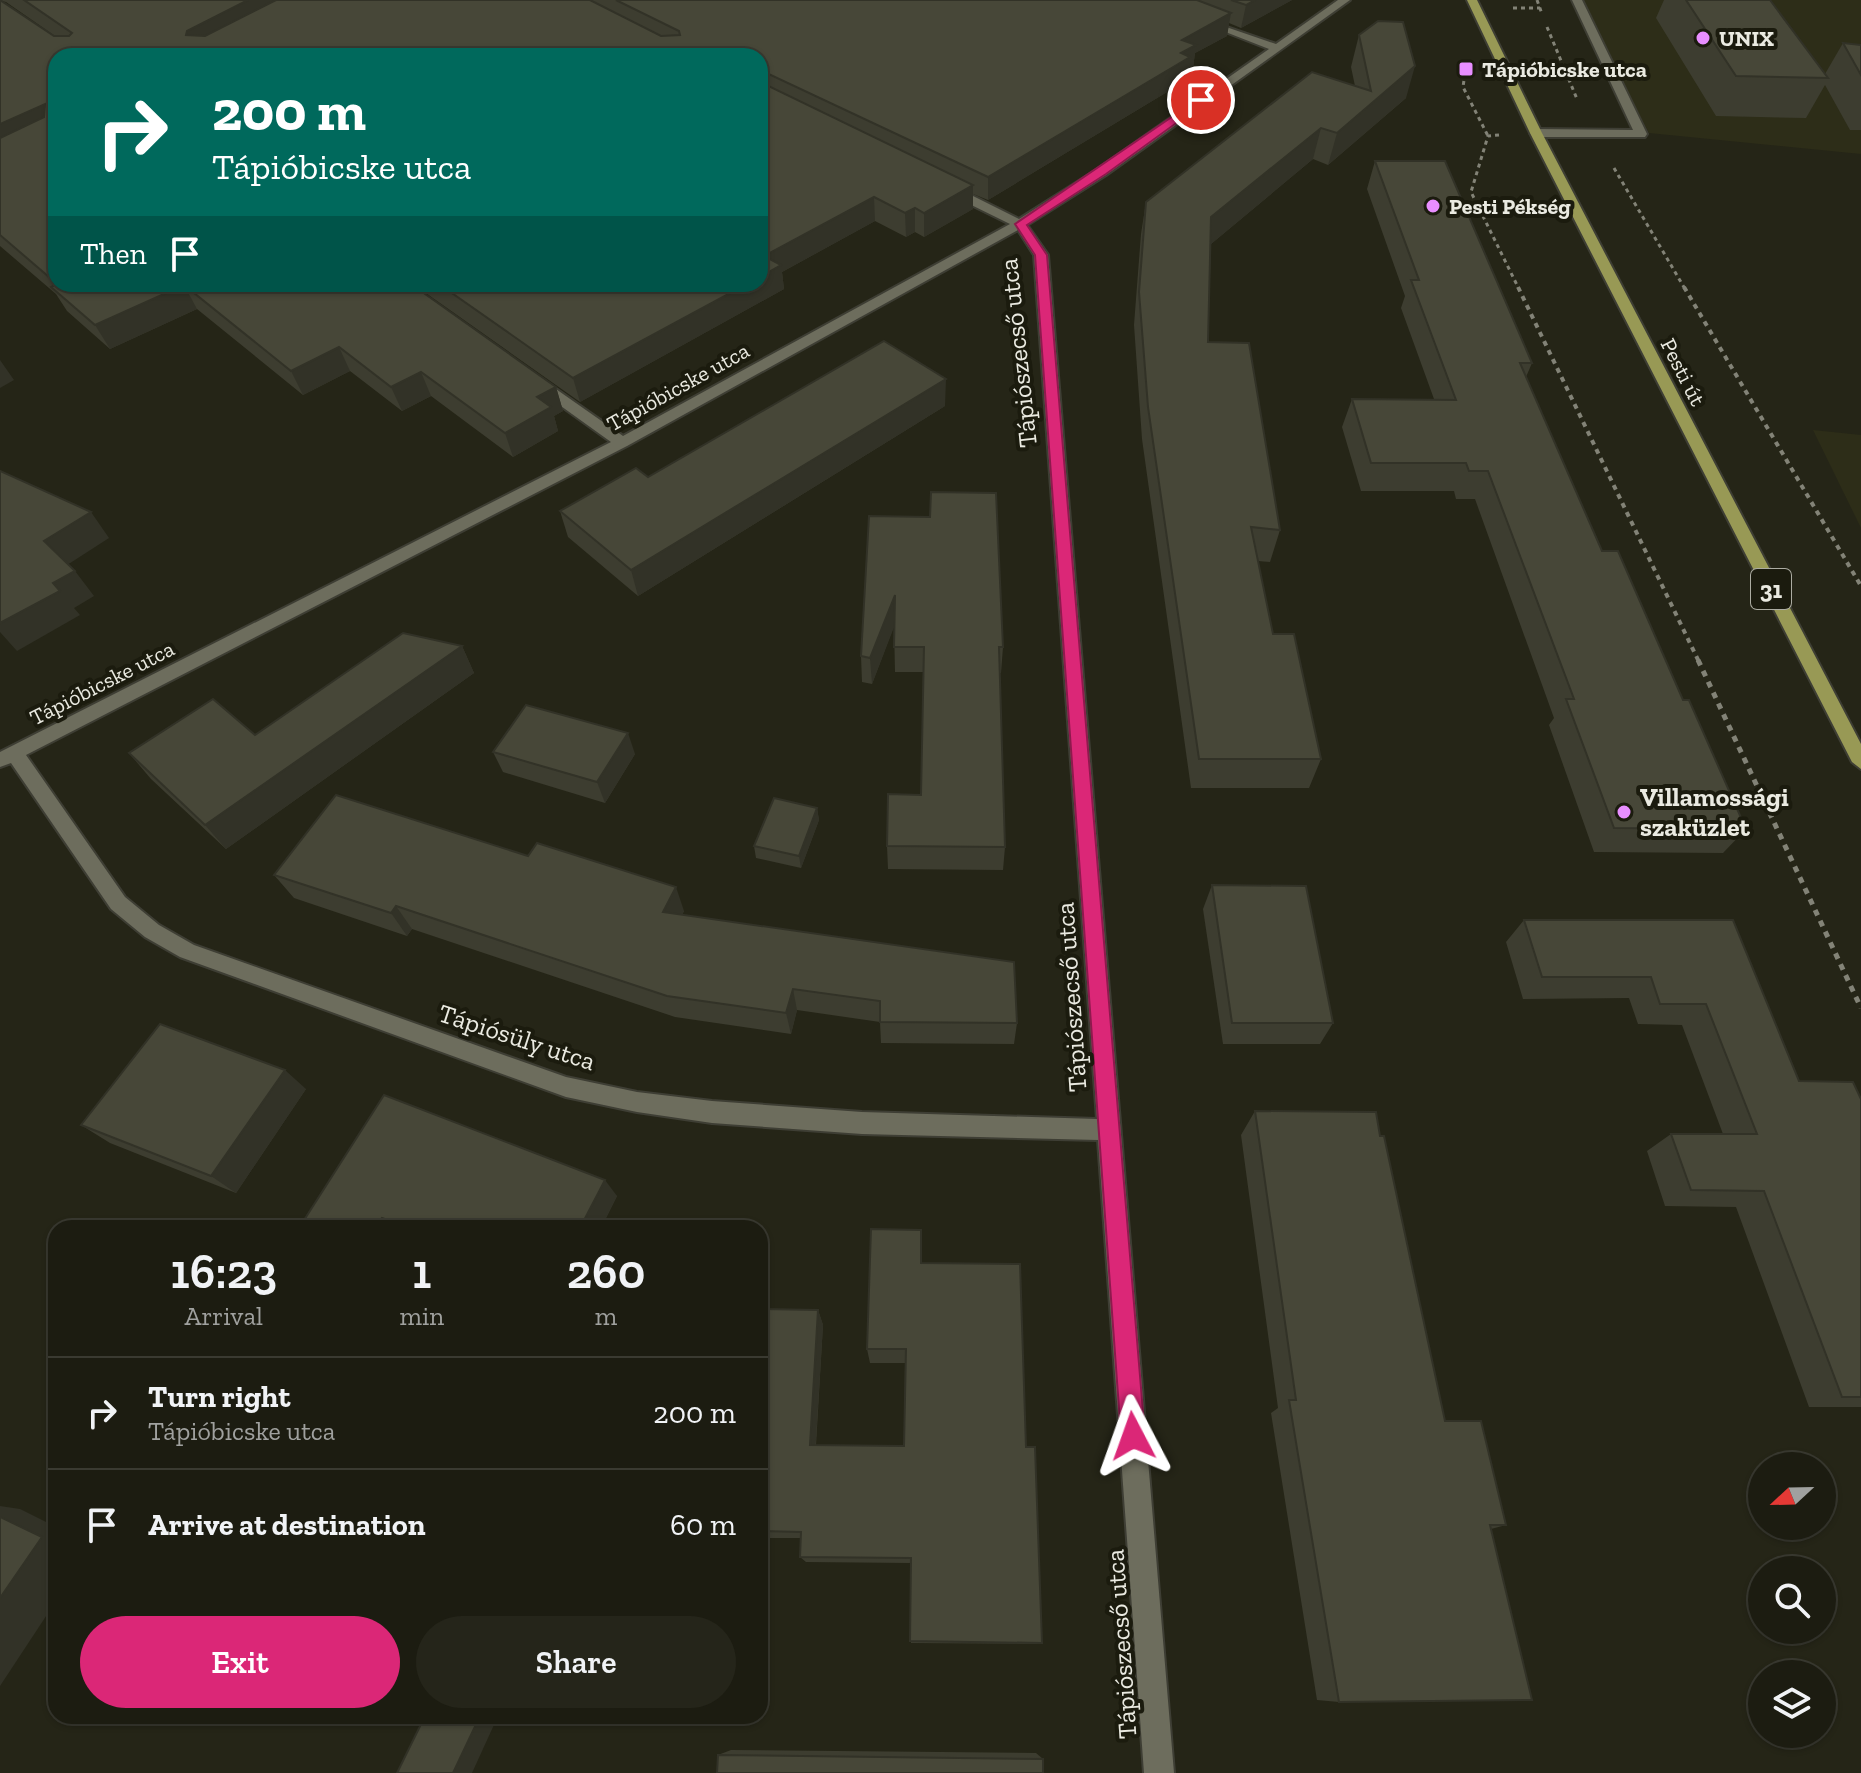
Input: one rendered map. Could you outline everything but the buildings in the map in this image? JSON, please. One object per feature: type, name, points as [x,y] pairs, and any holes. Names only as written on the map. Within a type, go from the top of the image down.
[{"type":"main road","name":"Pesti út","points":[[1472,0],[1536,133],[1861,762]]},
{"type":"street","name":"Tápióbicske utca","points":[[7,756],[622,443],[1020,224],[1102,172],[1345,0]]},
{"type":"street","points":[[1536,133],[1641,134],[1577,0]]},
{"type":"street","points":[[1191,16],[1275,47]]},
{"type":"street","points":[[938,184],[1020,224]]},
{"type":"street","name":"Tápiószecső utca","points":[[1020,224],[1041,255],[1159,1773]]},
{"type":"street","points":[[523,372],[622,443]]},
{"type":"street","name":"Tápiósüly utca","points":[[7,756],[118,903],[152,931],[187,951],[566,1087],[637,1102],[727,1113],[862,1123],[1109,1130]]},
{"type":"path","points":[[1537,0],[1558,58],[1594,134],[1861,586]]},
{"type":"path","points":[[1508,8],[1540,8]]},
{"type":"path","points":[[1466,69],[1463,87],[1488,136],[1471,192],[1629,512],[1861,1008]]},
{"type":"path","points":[[1488,136],[1536,133]]},
{"type":"shaded area","points":[[1578,0],[1861,0],[1861,154],[1649,133]]},
{"type":"shaded area","points":[[1813,430],[1861,435],[1861,528]]},
{"type":"place","name":"UNIX","points":[[1703,38]]},
{"type":"place","name":"Tápióbicske utca","points":[[1466,69]]},
{"type":"place","name":"Pesti Pékség","points":[[1433,206]]},
{"type":"place","name":"Villamossági szaküzlet","points":[[1624,812]]},
{"type":"route","points":[[1133,1436],[1041,255],[1020,224],[1102,172],[1201,100]]}]
